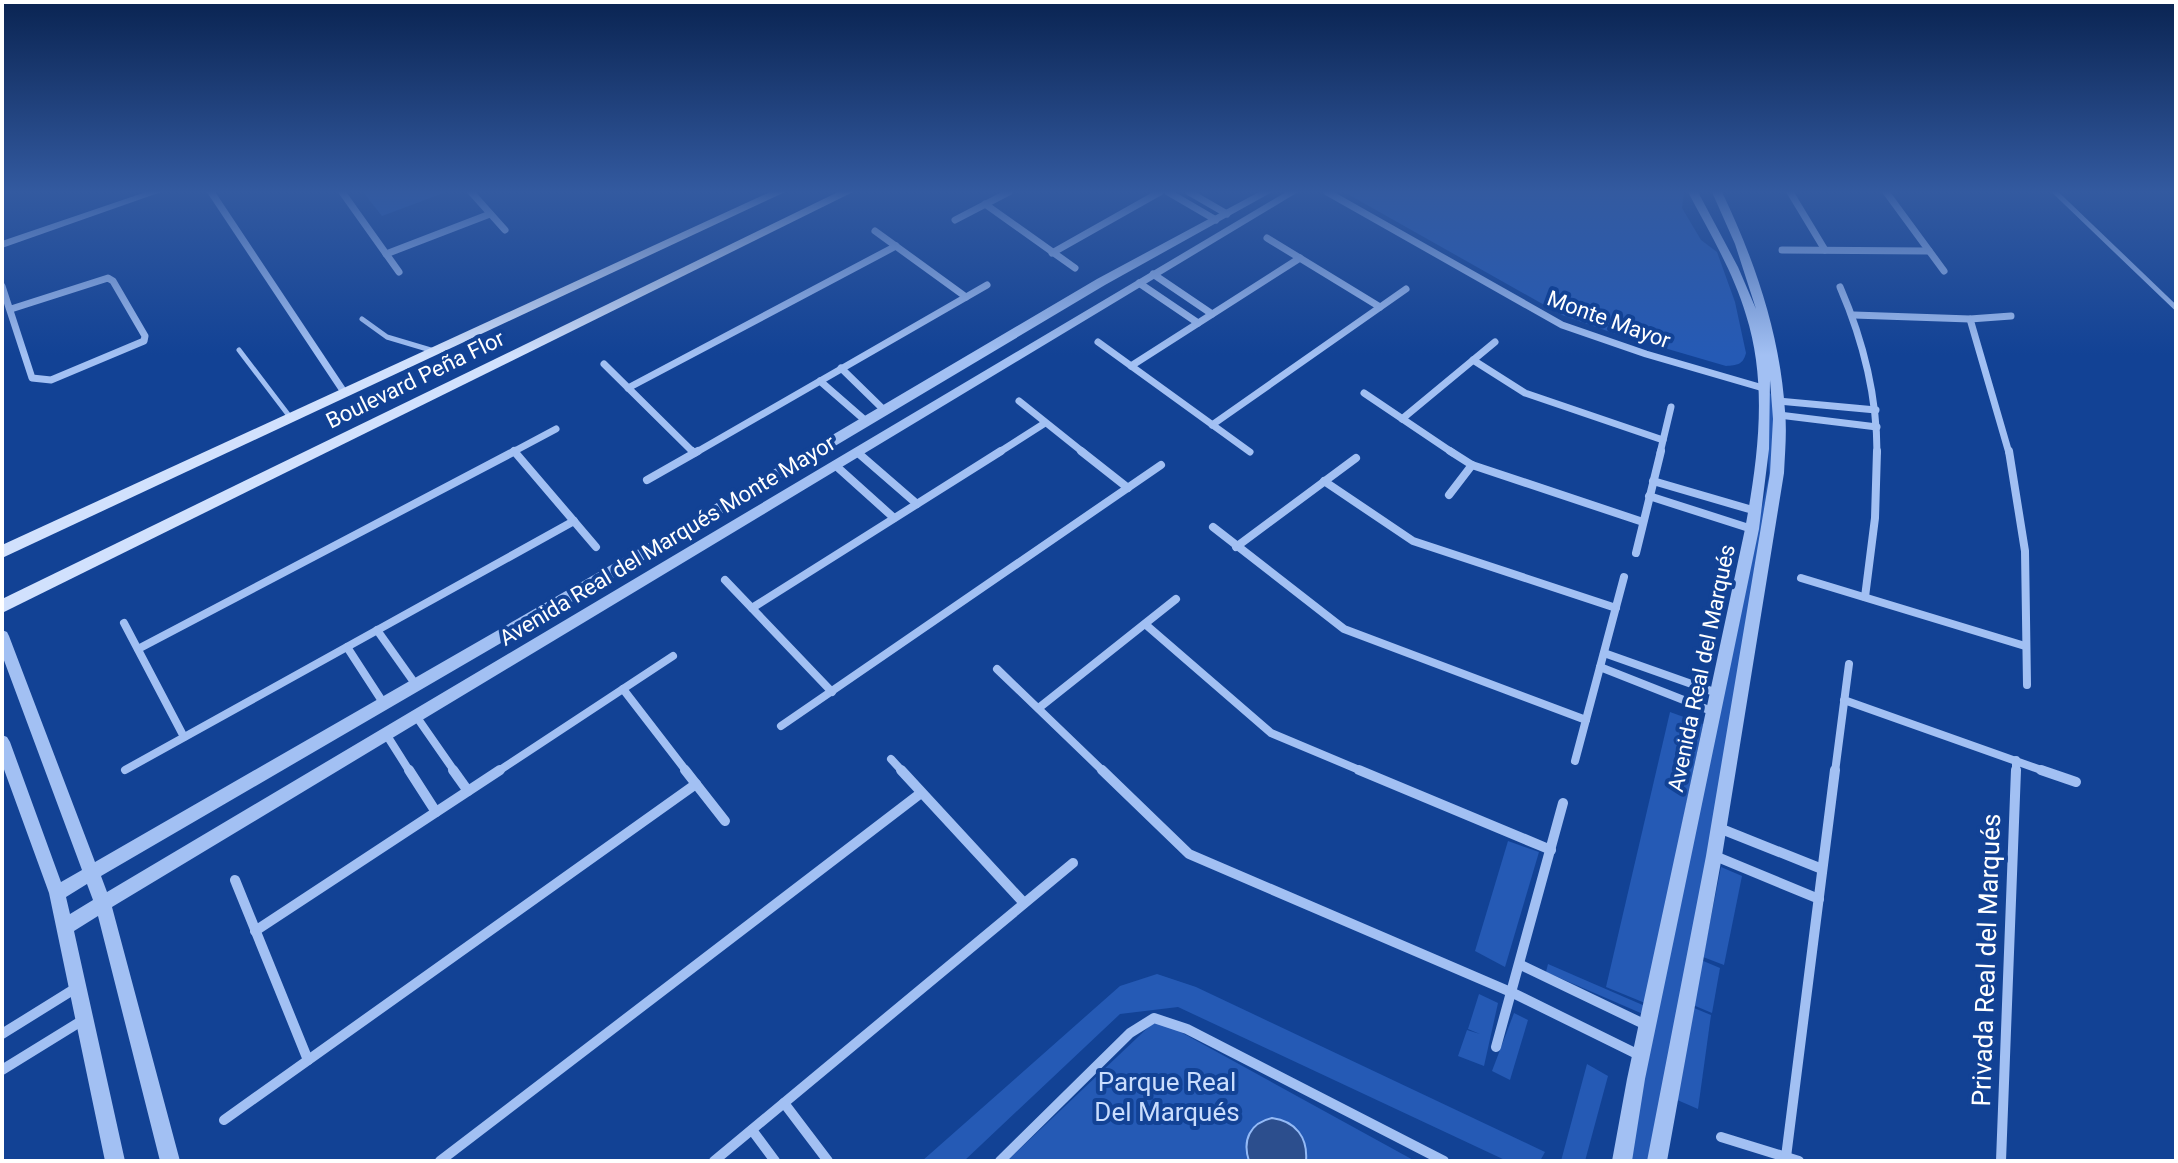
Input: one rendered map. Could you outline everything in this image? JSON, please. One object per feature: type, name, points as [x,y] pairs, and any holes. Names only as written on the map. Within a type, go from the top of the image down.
[{"type":"main road","name":"Boulevard Peña Flor","points":[[2,552],[661,246]]},
{"type":"main road","name":"Boulevard Peña Flor","points":[[2,606],[736,246]]},
{"type":"street","points":[[247,246],[344,392]]},
{"type":"street","points":[[381,246],[399,272]]},
{"type":"street","points":[[386,254],[406,246]]},
{"type":"street","points":[[628,388],[895,246]]},
{"type":"street","points":[[896,246],[966,297]]},
{"type":"street","points":[[1043,246],[1075,268]]},
{"type":"street","points":[[1052,253],[1064,246]]},
{"type":"street","name":"Avenida Real del Marqués Monte Mayor","points":[[57,893],[1167,246]]},
{"type":"street","name":"Avenida Real del Marqués Monte Mayor","points":[[64,927],[1200,246]]},
{"type":"street","points":[[1281,246],[1380,307]]},
{"type":"street","name":"Monte Mayor","points":[[1423,246],[1562,325],[1646,354],[1763,388]]},
{"type":"street","name":"Avenida Real del Marqués","points":[[1622,1161],[1756,511],[1761,470],[1761,354],[1753,317],[1723,246]]},
{"type":"street","name":"Avenida Real del Marqués","points":[[1657,1161],[1714,856],[1777,473],[1779,408],[1765,321],[1740,246]]},
{"type":"street","points":[[1823,246],[1825,250]]},
{"type":"street","points":[[1926,246],[1944,271]]},
{"type":"street","points":[[1782,250],[1929,251]]},
{"type":"street","points":[[1131,366],[1300,258]]},
{"type":"street","points":[[1153,274],[1212,314]]},
{"type":"street","points":[[2,286],[32,378],[39,381],[144,341],[145,336],[113,281],[108,278],[11,309]]},
{"type":"street","points":[[1139,283],[1198,323]]},
{"type":"street","points":[[647,480],[987,285]]},
{"type":"street","points":[[1840,287],[1865,345],[1876,410],[1875,523],[1865,597]]},
{"type":"street","points":[[1212,425],[1406,289]]},
{"type":"street","points":[[1854,315],[1970,319],[2011,316]]},
{"type":"street","points":[[1970,319],[1995,390],[2014,468],[2025,553],[2027,685]]},
{"type":"street","points":[[1098,342],[1250,452]]},
{"type":"street","points":[[1402,419],[1495,342]]},
{"type":"street","points":[[1473,360],[1525,393],[1663,440]]},
{"type":"street","points":[[604,364],[694,453]]},
{"type":"street","points":[[841,368],[885,411]]},
{"type":"street","points":[[820,381],[867,422]]},
{"type":"street","points":[[1364,393],[1472,465],[1643,522]]},
{"type":"street","points":[[1019,401],[1128,488]]},
{"type":"street","points":[[1636,553],[1671,407]]},
{"type":"street","points":[[1779,408],[1876,410]]},
{"type":"street","points":[[1779,408],[1877,427]]},
{"type":"street","points":[[752,608],[1045,423]]},
{"type":"street","points":[[138,649],[556,429]]},
{"type":"street","points":[[514,451],[596,547]]},
{"type":"street","points":[[857,452],[917,504]]},
{"type":"street","points":[[1236,547],[1356,458]]},
{"type":"street","points":[[835,465],[894,518]]},
{"type":"street","points":[[781,726],[1161,465]]},
{"type":"street","points":[[1449,495],[1472,465]]},
{"type":"street","points":[[1324,481],[1413,541],[1616,608]]},
{"type":"street","points":[[1653,481],[1756,511]]},
{"type":"street","points":[[1649,496],[1752,529]]},
{"type":"street","points":[[125,770],[574,521]]},
{"type":"street","points":[[1213,527],[1344,629],[1586,720]]},
{"type":"street","points":[[649,550],[662,569]]},
{"type":"street","points":[[1575,761],[1624,577]]},
{"type":"street","points":[[1801,578],[2025,646]]},
{"type":"street","points":[[725,580],[832,692]]},
{"type":"street","points":[[1040,707],[1176,599]]},
{"type":"street","points":[[124,623],[184,737]]},
{"type":"street","points":[[1145,624],[1271,733],[1551,850]]},
{"type":"street","points":[[377,630],[416,685]]},
{"type":"street","points":[[2,636],[103,904],[170,1161]]},
{"type":"street","points":[[347,647],[384,704]]},
{"type":"street","points":[[1604,653],[1718,694]]},
{"type":"street","points":[[255,931],[673,656]]},
{"type":"street","points":[[1786,1157],[1849,664]]},
{"type":"street","points":[[1600,667],[1714,712]]},
{"type":"street","points":[[997,669],[1040,707],[1189,854],[1513,993],[1642,1057]]},
{"type":"street","points":[[623,689],[725,821]]},
{"type":"street","points":[[1844,700],[2076,782]]},
{"type":"street","points":[[416,716],[468,791]]},
{"type":"street","points":[[386,734],[436,812]]},
{"type":"street","points":[[2,742],[57,893],[115,1161]]},
{"type":"street","points":[[891,759],[1024,903]]},
{"type":"street","name":"Privada Real del Marqués","points":[[2001,1161],[2016,760]]},
{"type":"street","points":[[224,1120],[696,784]]},
{"type":"street","points":[[440,1161],[921,793]]},
{"type":"street","points":[[1496,1047],[1563,803]]},
{"type":"street","points":[[1719,827],[1822,869]]},
{"type":"street","points":[[1714,856],[1819,899]]},
{"type":"street","points":[[714,1161],[1073,863]]},
{"type":"street","points":[[235,880],[308,1060]]},
{"type":"street","points":[[1521,965],[1648,1026]]},
{"type":"street","points":[[2,1034],[77,988]]},
{"type":"street","points":[[1000,1161],[1130,1033],[1154,1018],[1187,1029],[1444,1161]]},
{"type":"street","points":[[2,1070],[83,1020]]},
{"type":"street","points":[[784,1103],[828,1161]]},
{"type":"street","points":[[752,1130],[775,1161]]},
{"type":"street","points":[[1721,1137],[1799,1161]]},
{"type":"lane","points":[[2112,246],[2176,308]]},
{"type":"lane","points":[[362,319],[387,337],[434,351]]},
{"type":"lane","points":[[239,350],[290,417]]},
{"type":"green space","points":[[1440,246],[1709,246],[1717,252],[1735,302],[1746,353],[1739,364],[1726,366],[1562,315]]},
{"type":"green space","points":[[1766,390],[1781,402],[1781,472],[1652,1161],[1627,1161],[1715,715],[1769,476]]},
{"type":"green space","points":[[1670,712],[1703,724],[1645,1003],[1606,987]]},
{"type":"green space","points":[[1508,841],[1539,852],[1505,967],[1475,951]]},
{"type":"green space","points":[[1721,867],[1742,876],[1724,965],[1703,957]]},
{"type":"green space","points":[[1701,960],[1720,968],[1712,1013],[1693,1005]]},
{"type":"green space","points":[[1548,964],[1645,1006],[1643,1014],[1546,972]]},
{"type":"green space","points":[[1157,974],[1196,987],[1545,1152],[1540,1161],[1507,1161],[1178,1007],[1120,1014],[964,1161],[922,1161],[1120,986]]},
{"type":"green space","points":[[1479,994],[1498,1003],[1484,1066],[1458,1056],[1467,1030],[1480,1034],[1468,1029]]},
{"type":"green space","points":[[1694,1008],[1711,1015],[1698,1109],[1675,1099]]},
{"type":"green space","points":[[1514,1013],[1528,1020],[1510,1080],[1492,1071]]},
{"type":"green space","name":"Parque Real Del Marqués","points":[[1157,1019],[1415,1161],[1007,1161]]},
{"type":"green space","points":[[1587,1064],[1608,1076],[1585,1161],[1561,1161]]},
{"type":"shaded area","points":[[1272,1118],[1288,1123],[1299,1132],[1305,1145],[1306,1161],[1249,1161],[1247,1139],[1253,1128]]}]
